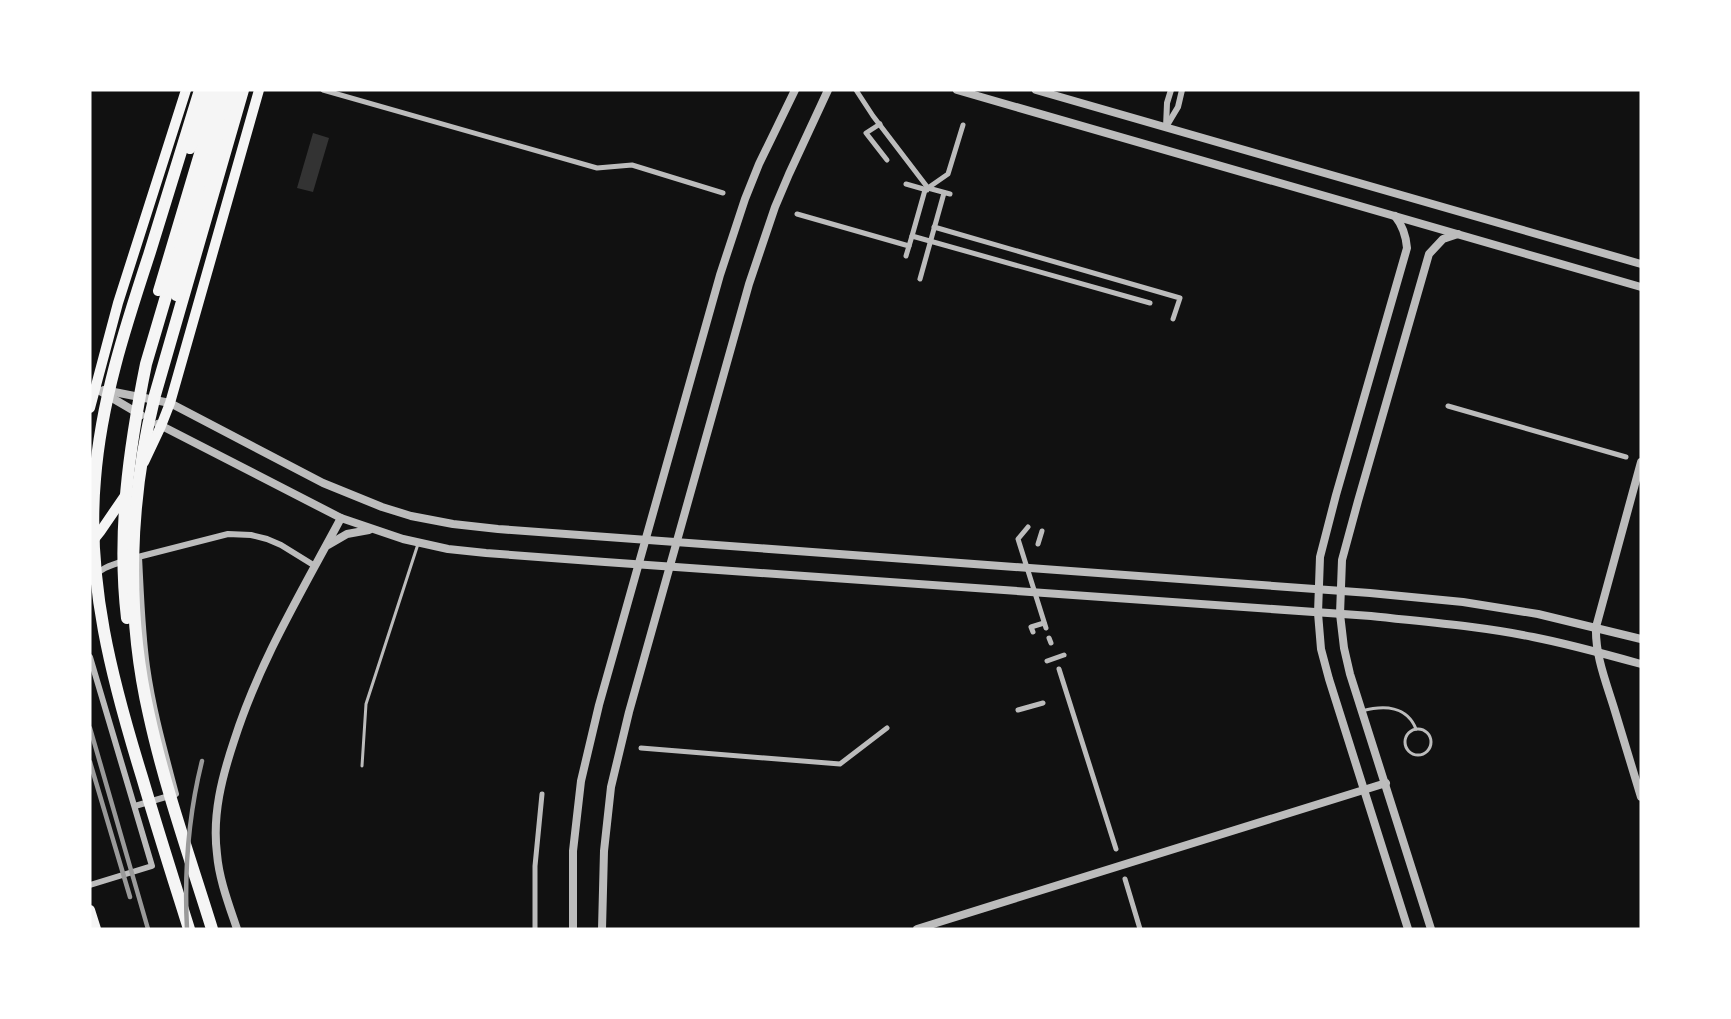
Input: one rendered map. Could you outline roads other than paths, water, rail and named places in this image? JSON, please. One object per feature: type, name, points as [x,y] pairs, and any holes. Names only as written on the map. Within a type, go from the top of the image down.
[{"type":"highway","points":[[90,408],[92,387],[186,90]]},
{"type":"highway","points":[[189,929],[114,682],[107,652],[94,553],[94,480],[101,426],[115,363],[200,90]]},
{"type":"highway","points":[[152,244],[180,178],[211,90]]},
{"type":"highway","points":[[158,291],[218,90]]},
{"type":"highway","points":[[212,929],[137,677],[125,598],[123,558],[128,471],[146,364],[227,90]]},
{"type":"highway","points":[[176,296],[236,90]]},
{"type":"highway","points":[[149,714],[137,649],[133,590],[136,495],[140,463],[155,395],[243,90]]},
{"type":"highway","points":[[90,543],[136,480],[170,403],[259,90]]},
{"type":"highway","points":[[90,555],[100,532]]},
{"type":"highway","points":[[90,910],[96,929]]},
{"type":"street","points":[[323,90],[597,168],[632,165],[723,193]]},
{"type":"street","points":[[573,929],[573,850],[581,781],[599,705],[734,231],[759,164],[795,90]]},
{"type":"street","points":[[602,929],[604,851],[611,787],[629,712],[749,285],[775,207],[828,90]]},
{"type":"street","points":[[856,90],[928,188],[944,193]]},
{"type":"street","points":[[957,90],[1641,287]]},
{"type":"street","points":[[1036,90],[1641,264]]},
{"type":"street","points":[[1166,127],[1167,103],[1171,90]]},
{"type":"street","points":[[1166,127],[1178,106],[1182,90]]},
{"type":"street","points":[[880,124],[867,133],[873,146],[887,160]]},
{"type":"street","points":[[906,256],[925,190],[948,174],[963,125]]},
{"type":"street","points":[[906,184],[944,193]]},
{"type":"street","points":[[920,279],[944,193]]},
{"type":"street","points":[[797,214],[909,246]]},
{"type":"street","points":[[1395,216],[1405,232],[1407,248],[1320,557],[1318,613],[1321,649],[1329,679],[1408,929]]},
{"type":"street","points":[[934,227],[1180,298],[1174,310],[1173,319]]},
{"type":"street","points":[[1431,929],[1344,648],[1340,591],[1342,561],[1429,254],[1443,239],[1458,234]]},
{"type":"street","points":[[912,236],[1150,303]]},
{"type":"street","points":[[92,387],[170,403],[323,483],[382,507],[411,516],[453,524],[488,529],[1318,589],[1463,602],[1538,614],[1641,639]]},
{"type":"street","points":[[92,387],[161,426],[341,518],[418,543],[486,553],[1340,614],[1460,625],[1532,636],[1641,664]]},
{"type":"street","points":[[1448,406],[1626,458]]},
{"type":"street","points":[[1641,462],[1596,627],[1597,651],[1641,797]]},
{"type":"street","points":[[237,929],[217,854],[216,827],[219,795],[231,749],[257,679],[341,518]]},
{"type":"street","points":[[1028,527],[1018,539],[1045,625],[1031,627],[1033,632]]},
{"type":"street","points":[[325,547],[347,534],[374,530]]},
{"type":"street","points":[[1038,544],[1042,531]]},
{"type":"street","points":[[90,582],[107,566],[228,534],[251,535],[267,539],[315,566]]},
{"type":"street","points":[[135,806],[176,794],[147,668],[139,557]]},
{"type":"street","points":[[1047,661],[1064,655]]},
{"type":"street","points":[[90,657],[152,866],[90,885]]},
{"type":"street","points":[[1059,669],[1116,849]]},
{"type":"street","points":[[1018,710],[1043,703]]},
{"type":"street","points":[[641,748],[840,764],[887,728]]},
{"type":"street","points":[[917,929],[1386,783]]},
{"type":"street","points":[[535,929],[535,866],[542,794]]},
{"type":"street","points":[[527,866],[535,866]]},
{"type":"street","points":[[1125,879],[1140,929]]},
{"type":"lane","points":[[362,766],[366,704],[418,543]]},
{"type":"lane","points":[[1362,711],[1383,707],[1400,711],[1407,715],[1416,729]]},
{"type":"lane","points":[[1416,729],[1424,731],[1430,737],[1430,745],[1426,752],[1418,755],[1410,752],[1405,745],[1406,736],[1416,729]]},
{"type":"railway","points":[[90,728],[148,929]]},
{"type":"railway","points":[[187,929],[188,844],[193,803],[202,761]]},
{"type":"railway","points":[[90,762],[130,897]]}]
